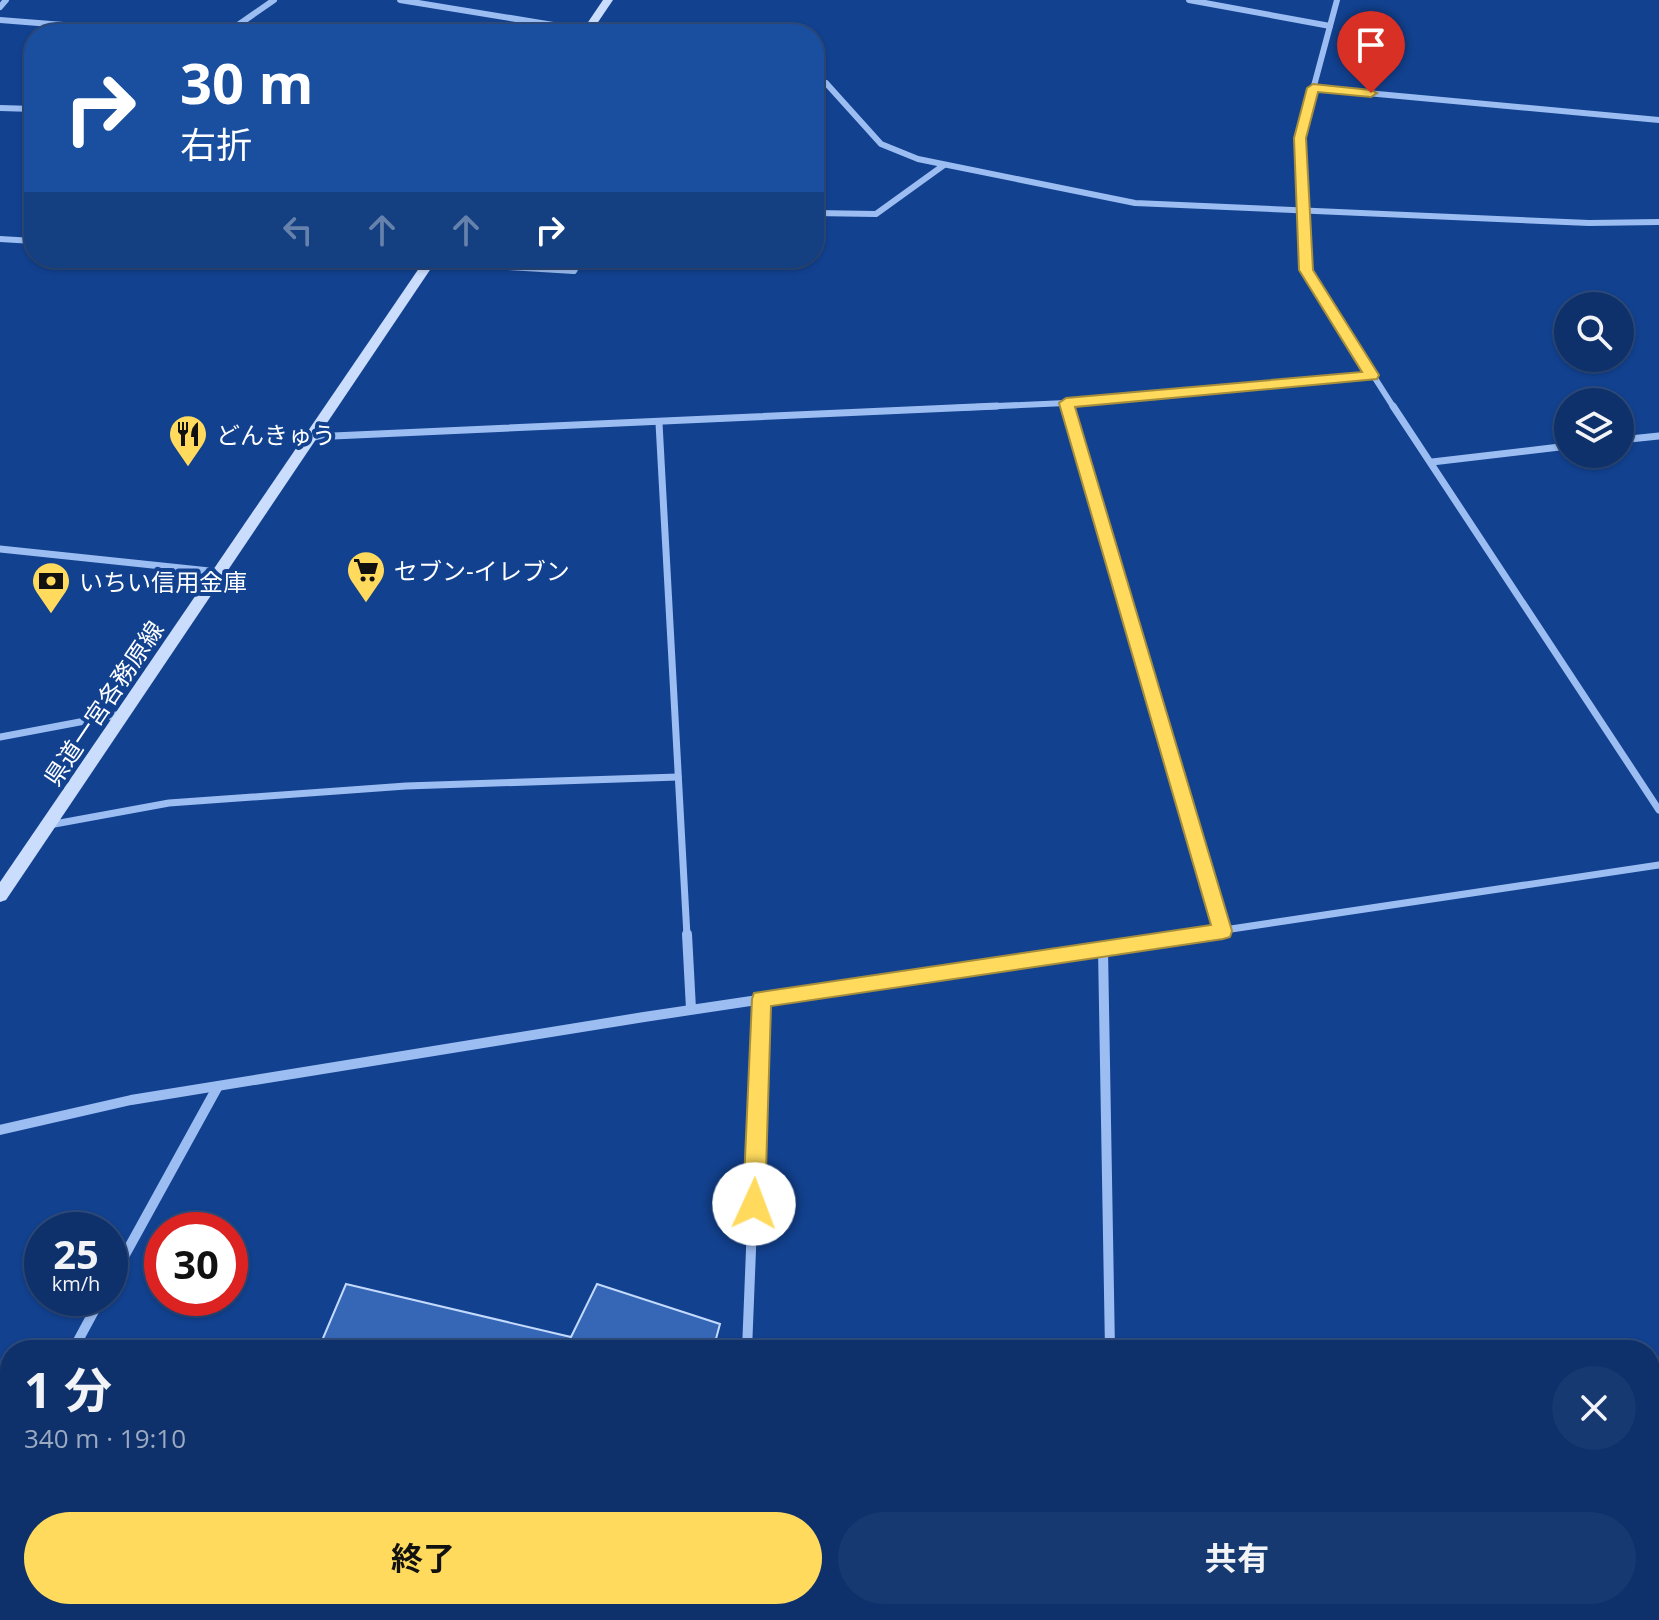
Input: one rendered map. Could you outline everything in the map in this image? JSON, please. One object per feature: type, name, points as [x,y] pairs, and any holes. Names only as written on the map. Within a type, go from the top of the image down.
[{"type":"main road","points":[[592,24],[608,0]]},
{"type":"main road","name":"県道一宮各務原線","points":[[0,895],[426,268]]},
{"type":"street","points":[[0,7],[6,0]]},
{"type":"street","points":[[239,24],[274,0]]},
{"type":"street","points":[[400,0],[540,24]]},
{"type":"street","points":[[1189,0],[1330,26]]},
{"type":"street","points":[[1337,0],[1300,138],[1306,270],[1659,810]]},
{"type":"street","points":[[0,20],[51,24]]},
{"type":"street","points":[[824,82],[881,144],[918,159],[1135,203],[1589,223],[1659,222]]},
{"type":"street","points":[[1313,88],[1659,120]]},
{"type":"street","points":[[0,108],[24,109]]},
{"type":"street","points":[[824,213],[876,214],[944,165]]},
{"type":"street","points":[[0,239],[24,240]]},
{"type":"street","points":[[535,268],[574,271],[576,268]]},
{"type":"street","points":[[311,437],[1066,403],[1372,375]]},
{"type":"street","points":[[1066,403],[1223,931]]},
{"type":"street","points":[[659,423],[691,1009]]},
{"type":"street","points":[[1634,439],[1659,436]]},
{"type":"street","points":[[1432,462],[1554,448]]},
{"type":"street","points":[[0,549],[219,572]]},
{"type":"street","points":[[0,737],[123,714]]},
{"type":"street","points":[[47,825],[169,803],[406,786],[678,777]]},
{"type":"street","points":[[0,1130],[131,1100],[691,1009],[1659,865]]},
{"type":"street","points":[[1103,949],[1110,1340]]},
{"type":"street","points":[[747,1340],[761,999]]},
{"type":"street","points":[[128,1249],[218,1086]]},
{"type":"street","points":[[78,1340],[91,1316]]},
{"type":"building","points":[[346,1284],[571,1337],[597,1284],[720,1324],[716,1340],[322,1340]]},
{"type":"place","name":"どんきゅう","points":[[188,468]]},
{"type":"place","name":"セブン-イレブン","points":[[366,604]]},
{"type":"place","name":"いちい信用金庫","points":[[51,615]]},
{"type":"route","points":[[754,1204],[761,999],[1223,931],[1066,403],[1372,375],[1306,270],[1300,138],[1313,88],[1371,93]]}]
